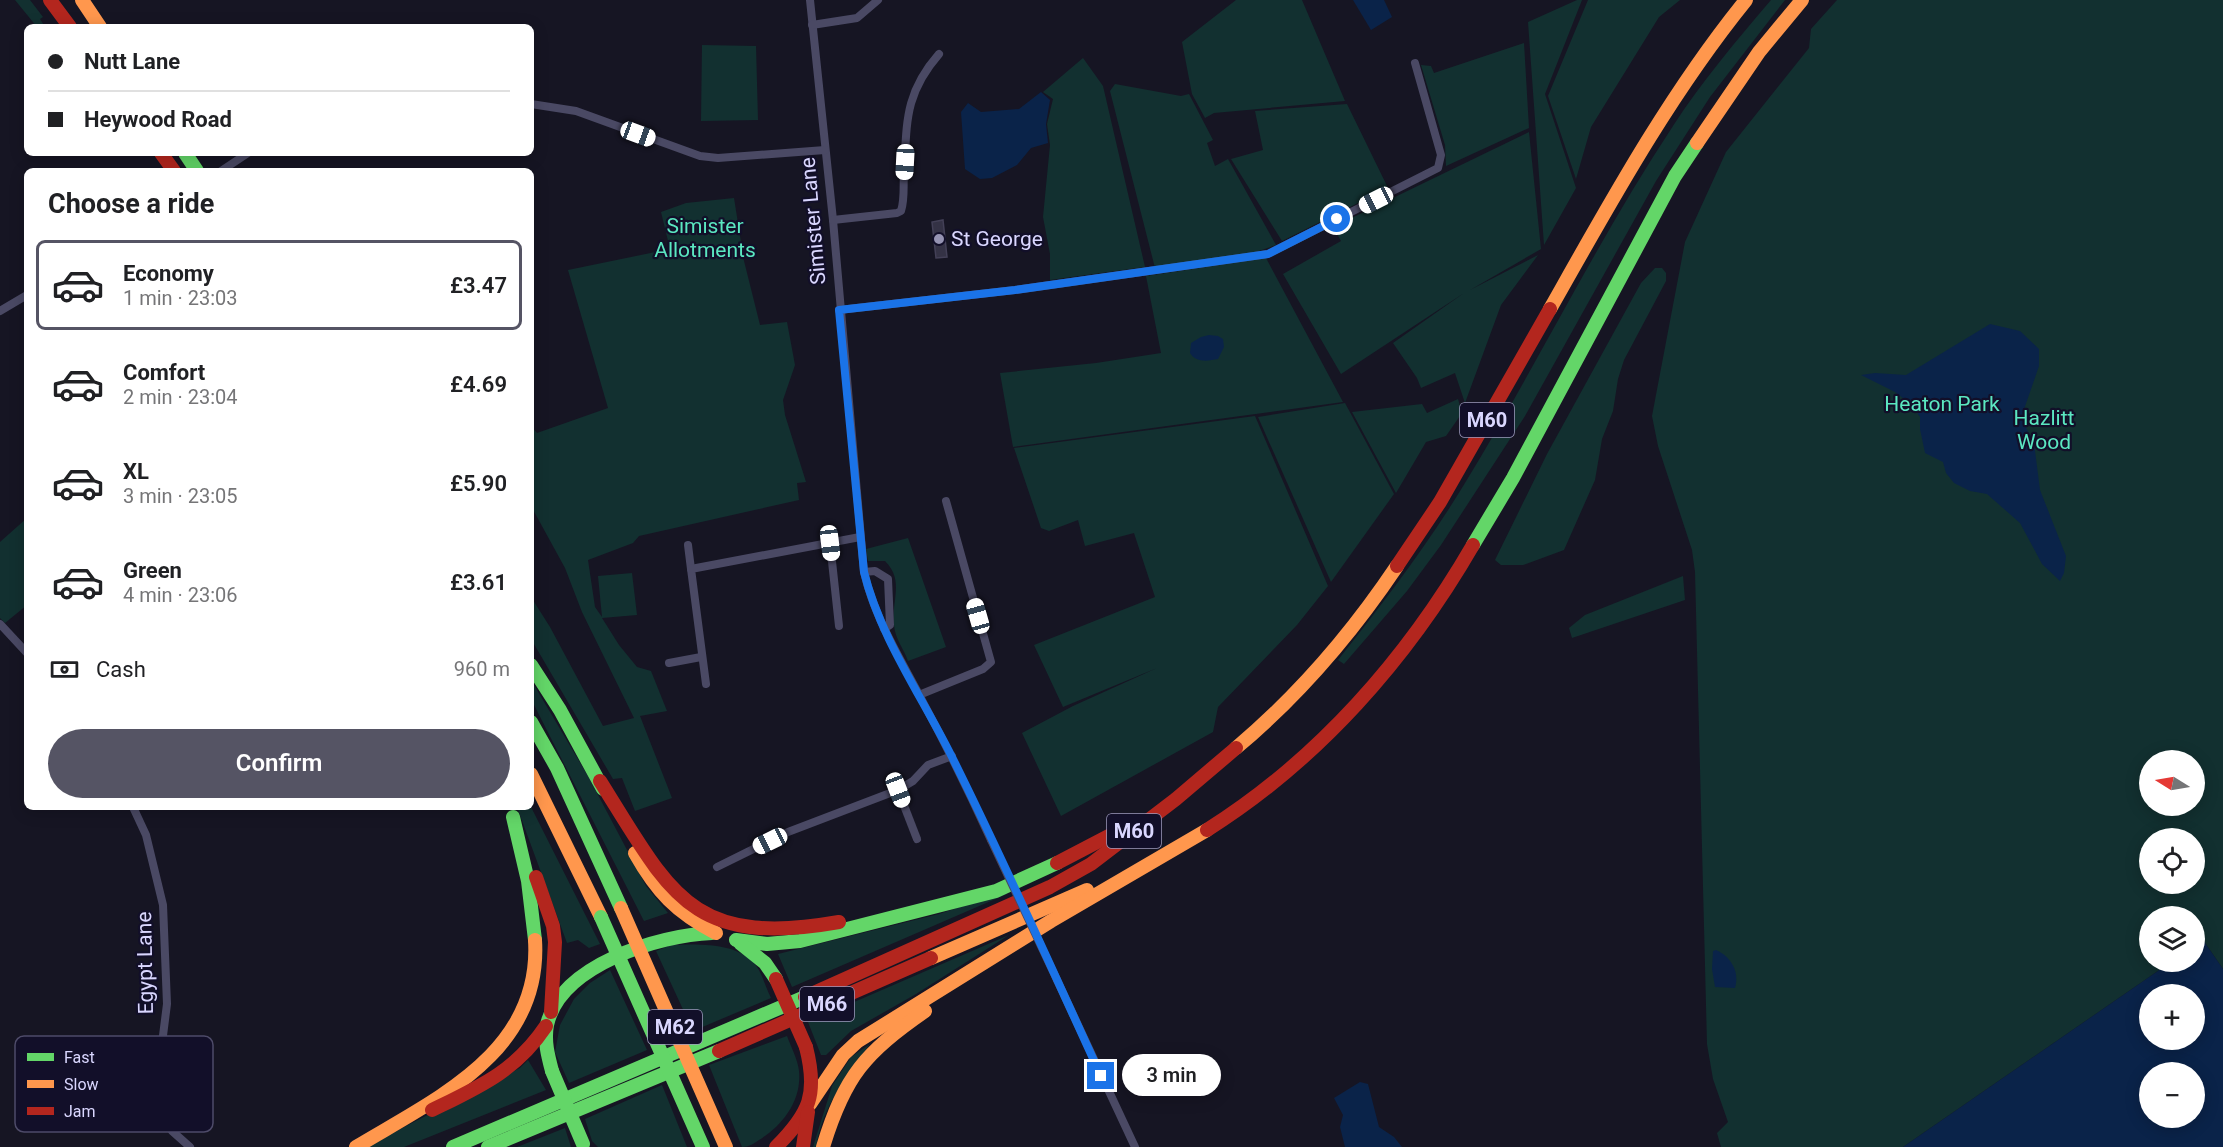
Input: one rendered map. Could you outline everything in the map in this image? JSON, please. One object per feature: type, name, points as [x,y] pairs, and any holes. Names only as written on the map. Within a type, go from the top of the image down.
[{"type":"highway","points":[[50,0],[68,24]]},
{"type":"highway","points":[[82,0],[98,24]]},
{"type":"highway","name":"M60","points":[[1091,864],[1176,799],[1274,716],[1341,641],[1394,570],[1440,502],[1638,154],[1724,27],[1746,0]]},
{"type":"highway","name":"M60","points":[[1164,856],[1242,808],[1289,770],[1352,710],[1407,646],[1460,568],[1513,478],[1675,176],[1759,52],[1802,0]]},
{"type":"highway","points":[[162,156],[172,168]]},
{"type":"highway","points":[[534,670],[600,781],[655,888],[679,912],[716,933],[736,940],[767,944],[800,942],[996,891],[1082,852],[1176,799]]},
{"type":"highway","name":"M62","points":[[534,727],[557,768],[726,1147]]},
{"type":"highway","name":"M62","points":[[534,780],[602,916],[703,1147]]},
{"type":"highway","points":[[600,781],[648,859],[668,885],[694,907],[727,922],[777,931],[944,905]]},
{"type":"highway","points":[[511,812],[553,926],[556,957],[546,1049],[552,1071],[584,1146]]},
{"type":"highway","points":[[357,1147],[464,1080],[487,1061],[503,1043],[524,1007],[535,968],[536,919],[511,812]]},
{"type":"highway","points":[[776,1147],[790,1133],[810,1106],[843,1054],[858,1041],[1021,939],[1164,856]]},
{"type":"highway","name":"M66","points":[[488,1147],[867,987],[1164,856]]},
{"type":"highway","name":"M66","points":[[453,1147],[926,945],[1050,887],[1091,864]]},
{"type":"highway","points":[[357,1147],[508,1071],[528,1052],[566,994],[582,979],[611,960],[672,935],[690,932],[716,933]]},
{"type":"highway","points":[[823,1147],[840,1099],[853,1076],[881,1043],[1021,939]]},
{"type":"highway","points":[[736,940],[765,963],[776,979],[806,1047],[813,1075],[803,1147]]},
{"type":"street","name":"Simister Lane","points":[[810,0],[833,220],[860,537],[864,572],[870,597],[884,629],[952,756],[1135,1147]]},
{"type":"street","points":[[813,25],[857,18],[878,0]]},
{"type":"street","points":[[833,220],[897,213],[901,210],[907,117],[917,83],[939,54]]},
{"type":"street","points":[[839,310],[1015,290],[1268,254],[1438,168],[1441,155],[1416,63]]},
{"type":"street","points":[[534,104],[576,111],[700,156],[718,158],[825,150]]},
{"type":"street","points":[[226,168],[244,156]]},
{"type":"street","points":[[0,311],[24,297]]},
{"type":"street","points":[[919,695],[983,669],[991,662],[945,501]]},
{"type":"street","points":[[692,569],[860,537]]},
{"type":"street","points":[[830,543],[839,626]]},
{"type":"street","points":[[688,545],[706,684]]},
{"type":"street","points":[[864,572],[875,571],[888,579],[890,625],[884,629]]},
{"type":"street","points":[[0,624],[24,650]]},
{"type":"street","points":[[669,663],[701,657]]},
{"type":"street","points":[[717,867],[788,832],[898,790],[913,781],[928,765],[952,756]]},
{"type":"street","points":[[898,790],[917,839]]},
{"type":"street","name":"Egypt Lane","points":[[134,810],[146,835],[163,905],[167,1004],[163,1036]]},
{"type":"street","name":"Egypt Lane","points":[[173,1132],[190,1147]]},
{"type":"green space","points":[[15,0],[30,0],[43,17],[40,19],[43,24],[35,24]]},
{"type":"green space","points":[[1236,0],[1302,0],[1345,101],[1214,113],[1205,118],[1192,94],[1182,42]]},
{"type":"green space","points":[[1577,0],[1582,0],[1545,94],[1576,188],[1544,245],[1528,22]]},
{"type":"green space","points":[[1588,0],[1680,0],[1659,17],[1591,127],[1576,179],[1548,96]]},
{"type":"green space","points":[[1771,0],[1785,0],[1710,97],[1656,181],[1525,416],[1441,545],[1407,591],[1344,664],[1338,660],[1420,552],[1465,483],[1593,258],[1673,126],[1708,77]]},
{"type":"green space","name":"Heaton Park","points":[[1837,0],[2223,0],[2223,969],[2205,943],[2205,906],[2139,906],[2139,972],[2157,972],[1903,1147],[1721,1147],[1717,1133],[1728,1122],[1713,1079],[1707,1044],[1695,572],[1692,550],[1658,446],[1652,416],[1685,242],[1726,152],[1809,48],[1811,29]]},
{"type":"green space","points":[[1524,43],[1529,128],[1446,166],[1445,145],[1421,65],[1431,66],[1434,73]]},
{"type":"green space","points":[[702,45],[756,46],[758,120],[701,121]]},
{"type":"green space","points":[[1083,58],[1103,86],[1145,267],[1050,280],[1050,254],[1043,217],[1050,145],[1047,124],[1053,99],[1043,92]]},
{"type":"green space","points":[[1115,84],[1181,96],[1189,94],[1213,140],[1207,143],[1215,166],[1228,159],[1276,245],[1256,252],[1155,268],[1110,91]]},
{"type":"green space","points":[[1347,104],[1388,188],[1282,241],[1231,159],[1263,150],[1255,111]]},
{"type":"green space","points":[[1529,132],[1541,249],[1470,290],[1538,255],[1501,305],[1465,403],[1455,373],[1421,388],[1417,378],[1393,343],[1464,293],[1341,374],[1283,274],[1341,241],[1333,227]]},
{"type":"green space","name":"Simister Allotments","points":[[734,198],[744,261],[760,325],[787,322],[795,365],[783,400],[785,415],[806,482],[797,483],[799,500],[639,536],[633,543],[588,560],[595,607],[602,617],[598,576],[632,573],[637,615],[602,618],[619,645],[637,667],[651,671],[667,711],[640,716],[672,798],[635,811],[622,778],[613,779],[534,644],[534,602],[603,726],[634,718],[582,612],[565,568],[534,511],[534,430],[537,433],[608,408],[568,270],[670,249],[661,212],[686,203]]},
{"type":"green space","points":[[1266,258],[1343,402],[1013,447],[1000,373],[1096,363],[1161,353],[1146,276]]},
{"type":"green space","points":[[1655,268],[1662,268],[1666,273],[1666,281],[1624,360],[1618,379],[1613,411],[1602,439],[1595,480],[1564,550],[1523,565],[1501,565],[1495,560],[1547,454],[1641,283]]},
{"type":"green space","points":[[1458,399],[1462,413],[1446,436],[1426,442],[1396,493],[1352,412],[1422,404],[1427,413]]},
{"type":"green space","points":[[1345,403],[1394,494],[1331,582],[1258,417]]},
{"type":"green space","points":[[1255,416],[1328,586],[1297,625],[1218,707],[1213,732],[1061,816],[1022,733],[1073,706],[1157,668],[1063,707],[1034,645],[1155,597],[1134,533],[1085,546],[1078,520],[1049,531],[1041,528],[1014,448]]},
{"type":"green space","points":[[24,521],[24,607],[5,623],[0,618],[0,542]]},
{"type":"green space","points":[[908,538],[946,647],[908,661],[895,630],[896,584],[894,576],[885,561],[868,561],[866,549]]},
{"type":"green space","points":[[1683,576],[1685,600],[1572,638],[1569,628],[1585,615]]},
{"type":"green space","points":[[534,685],[588,776],[646,886],[668,913],[644,921],[534,705]]},
{"type":"green space","points":[[518,810],[533,810],[600,944],[589,948],[578,940],[567,943]]},
{"type":"green space","points":[[1005,892],[1007,894],[792,987],[778,954],[939,914]]},
{"type":"green space","points":[[1009,935],[916,994],[851,1031],[826,1055],[821,1055],[808,1022]]},
{"type":"green space","points":[[671,945],[718,946],[740,953],[757,967],[771,998],[693,1031],[656,951]]},
{"type":"green space","points":[[610,970],[647,1050],[569,1083],[555,1052],[560,1025],[574,999],[590,983]]},
{"type":"green space","points":[[787,1036],[799,1071],[794,1102],[789,1112],[775,1128],[753,1144],[742,1147],[709,1065]]},
{"type":"green space","points":[[870,1044],[837,1092],[824,1118],[816,1147],[813,1147],[832,1086],[851,1057]]},
{"type":"green space","points":[[528,1060],[546,1090],[404,1147],[365,1147],[520,1068]]},
{"type":"green space","points":[[662,1085],[687,1147],[598,1147],[592,1141],[585,1119]]},
{"type":"green space","points":[[565,1128],[571,1147],[517,1147]]},
{"type":"water","points":[[1353,0],[1384,0],[1392,17],[1371,30]]},
{"type":"water","points":[[1041,92],[1050,100],[1046,124],[1048,143],[1031,148],[1017,165],[992,178],[980,179],[965,169],[961,112],[968,103],[981,112],[1019,109]]},
{"type":"water","points":[[1990,324],[2020,331],[2039,349],[2039,366],[2021,418],[2034,443],[2040,490],[2066,556],[2064,573],[2060,581],[2042,564],[2020,523],[1987,494],[1970,491],[1954,483],[1946,473],[1943,462],[1925,453],[1920,417],[1912,405],[1895,392],[1861,375],[1875,373],[1906,375]]},
{"type":"water","points":[[1209,335],[1223,339],[1224,347],[1218,359],[1199,360],[1190,353],[1191,343]]},
{"type":"water","points":[[2205,943],[2223,969],[2223,1147],[1903,1147],[2139,984],[2139,1050],[2205,1050],[2205,984],[2139,984],[2157,972],[2205,972]]},
{"type":"water","points":[[1716,950],[1726,956],[1733,965],[1736,976],[1735,988],[1715,987],[1712,969],[1713,951]]},
{"type":"water","points":[[1360,1082],[1368,1084],[1379,1127],[1394,1137],[1402,1147],[1345,1147],[1340,1127],[1343,1115],[1334,1098]]},
{"type":"building","name":"St George","points":[[943,220],[947,257],[936,258],[932,222]]},
{"type":"traffic: fast","points":[[1473,545],[1513,478],[1675,176],[1697,143]]},
{"type":"traffic: fast","points":[[187,156],[195,168]]},
{"type":"traffic: fast","points":[[534,670],[560,710],[603,789]]},
{"type":"traffic: fast","points":[[534,727],[557,768],[621,908]]},
{"type":"traffic: fast","points":[[513,817],[528,881],[535,940]]},
{"type":"traffic: fast","points":[[736,940],[767,944],[800,941],[996,891],[1057,863]]},
{"type":"traffic: fast","points":[[601,917],[703,1147]]},
{"type":"traffic: fast","points":[[552,1071],[546,1043],[547,1025],[556,1004],[571,986],[591,970],[614,957],[640,947],[690,935],[712,933]]},
{"type":"traffic: fast","points":[[740,943],[765,963],[776,979]]},
{"type":"traffic: fast","points":[[453,1147],[805,997]]},
{"type":"traffic: fast","points":[[488,1147],[719,1051]]},
{"type":"traffic: fast","points":[[552,1071],[583,1144]]},
{"type":"traffic: slow","points":[[82,0],[98,24]]},
{"type":"traffic: slow","points":[[1550,309],[1666,112],[1691,73],[1746,0]]},
{"type":"traffic: slow","points":[[1697,143],[1759,52],[1802,0]]},
{"type":"traffic: slow","points":[[1236,748],[1281,707],[1323,663],[1362,615],[1397,566]]},
{"type":"traffic: slow","points":[[534,780],[601,917]]},
{"type":"traffic: slow","points":[[810,1104],[843,1055],[858,1041],[1051,921],[1207,830]]},
{"type":"traffic: slow","points":[[635,853],[651,879],[669,900],[690,917],[716,933]]},
{"type":"traffic: slow","points":[[931,958],[1087,890]]},
{"type":"traffic: slow","points":[[621,908],[726,1147]]},
{"type":"traffic: slow","points":[[356,1147],[450,1090],[503,1042],[521,1013],[533,979],[535,940]]},
{"type":"traffic: slow","points":[[823,1147],[840,1101],[860,1068],[887,1040],[925,1011]]},
{"type":"traffic: jam","points":[[50,0],[68,24]]},
{"type":"traffic: jam","points":[[163,156],[172,168]]},
{"type":"traffic: jam","points":[[1397,566],[1440,502],[1550,309]]},
{"type":"traffic: jam","points":[[1207,830],[1286,772],[1357,704],[1419,628],[1473,545]]},
{"type":"traffic: jam","points":[[805,997],[1050,887],[1091,864],[1176,799],[1236,748]]},
{"type":"traffic: jam","points":[[600,781],[646,854],[668,882],[690,904],[717,919],[749,927],[789,928],[839,922]]},
{"type":"traffic: jam","points":[[1057,863],[1126,827]]},
{"type":"traffic: jam","points":[[536,877],[553,926],[555,942],[551,1012]]},
{"type":"traffic: jam","points":[[719,1051],[931,958]]},
{"type":"traffic: jam","points":[[776,979],[806,1047]]},
{"type":"traffic: jam","points":[[432,1110],[481,1085],[509,1066],[522,1055],[546,1026]]},
{"type":"traffic: jam","points":[[776,1147],[797,1124],[808,1102],[811,1078],[806,1047]]},
{"type":"traffic: jam","points":[[803,1147],[808,1112]]},
{"type":"place","name":"St George","points":[[939,239]]},
{"type":"route","points":[[1101,1076],[952,756],[884,629],[870,597],[864,572],[839,310],[1015,290],[1268,254],[1337,219]]},
{"type":"park label","name":"Hazlitt Wood","points":[[2044,430]]}]
